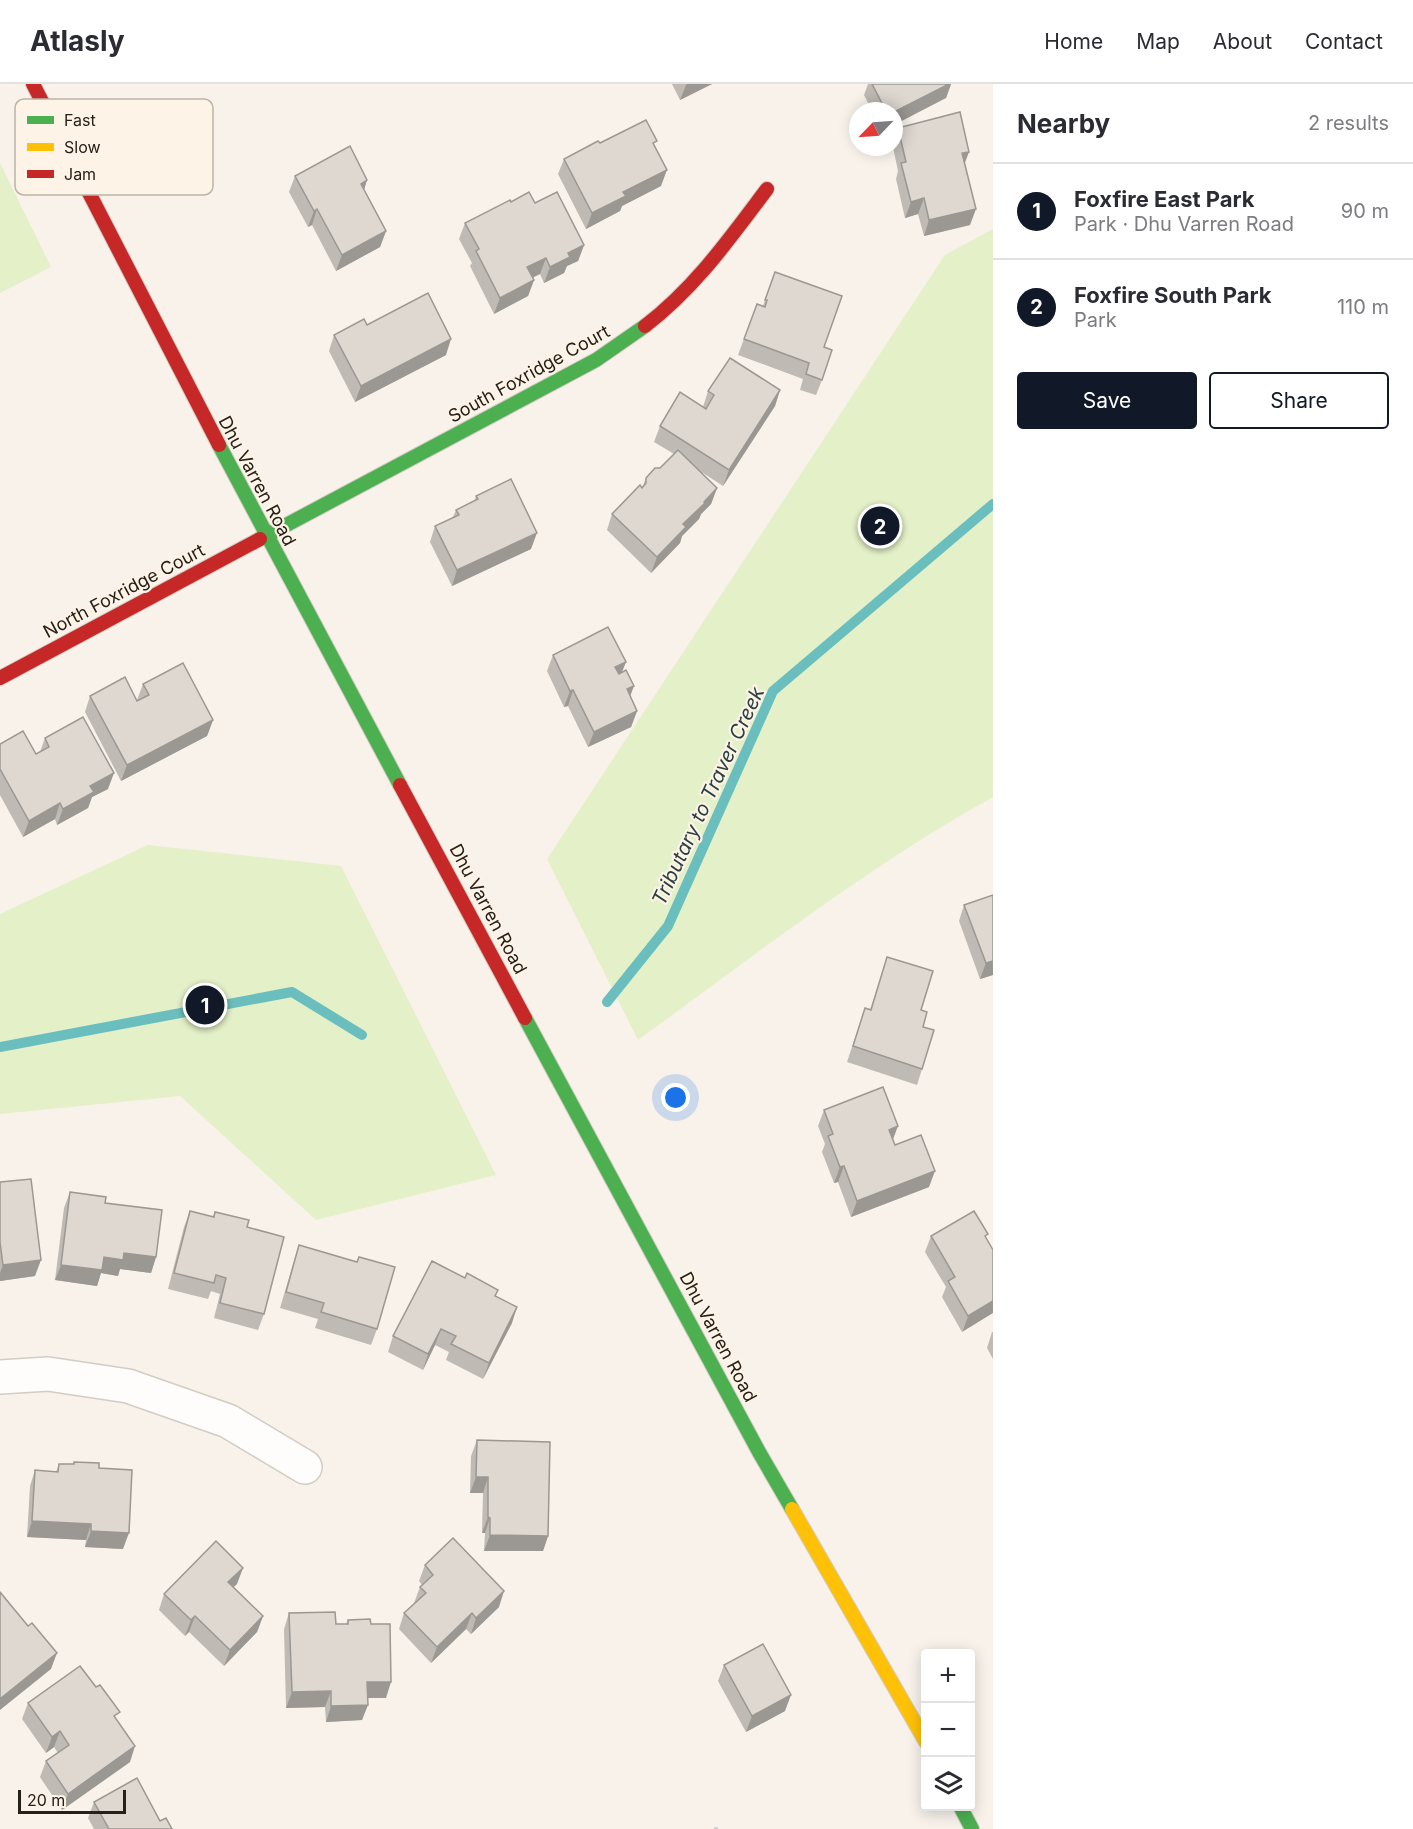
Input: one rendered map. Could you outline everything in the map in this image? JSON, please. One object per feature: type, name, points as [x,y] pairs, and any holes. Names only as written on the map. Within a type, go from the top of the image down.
[{"type":"main road","name":"Dhu Varren Road","points":[[33,84],[41,99]]},
{"type":"main road","name":"South Foxridge Court","points":[[266,537],[596,360],[627,341],[678,299],[714,259],[767,189]]},
{"type":"main road","name":"Dhu Varren Road","points":[[90,195],[266,537],[759,1452],[921,1733]]},
{"type":"main road","name":"North Foxridge Court","points":[[0,678],[266,537]]},
{"type":"main road","points":[[963,1811],[972,1829]]},
{"type":"street","points":[[0,1377],[48,1374],[128,1386],[228,1421],[305,1467]]},
{"type":"green space","points":[[0,163],[51,267],[0,293]]},
{"type":"green space","points":[[993,229],[993,797],[856,882],[638,1040],[547,859],[945,255]]},
{"type":"green space","points":[[148,845],[341,866],[496,1175],[316,1220],[180,1096],[0,1114],[0,914]]},
{"type":"building","points":[[872,84],[949,84],[903,107],[903,102],[881,102]]},
{"type":"building","points":[[960,112],[969,152],[962,153],[976,209],[929,220],[924,198],[911,202],[901,163],[906,162],[903,149],[903,127]]},
{"type":"building","points":[[646,120],[657,141],[653,143],[667,170],[623,192],[626,196],[592,213],[564,159]]},
{"type":"building","points":[[350,146],[367,180],[361,184],[386,231],[342,255],[317,209],[314,211],[295,176]]},
{"type":"building","points":[[529,192],[535,203],[557,192],[584,245],[568,253],[570,257],[550,267],[546,258],[527,267],[534,280],[500,298],[476,251],[479,249],[465,223]]},
{"type":"building","points":[[775,272],[842,296],[824,347],[832,350],[822,380],[806,374],[809,363],[744,339],[757,304],[765,307],[767,300],[765,300]]},
{"type":"building","points":[[428,293],[451,339],[361,386],[334,335],[364,319],[367,325]]},
{"type":"building","points":[[730,358],[780,390],[729,470],[660,426],[680,392],[706,409],[714,395],[708,391]]},
{"type":"building","points":[[678,450],[717,488],[683,524],[686,527],[657,557],[612,514],[640,485],[642,488],[646,483],[646,478],[655,468],[660,468]]},
{"type":"building","points":[[511,479],[537,533],[457,570],[435,526],[459,515],[456,510],[478,499],[476,496]]},
{"type":"building","points":[[608,627],[626,662],[615,667],[619,674],[626,670],[634,686],[627,689],[637,711],[594,732],[573,690],[570,691],[553,655]]},
{"type":"building","points":[[183,663],[213,720],[127,765],[90,696],[125,677],[137,701],[149,695],[143,684]]},
{"type":"building","points":[[83,717],[114,773],[90,786],[94,792],[63,809],[60,803],[29,821],[0,769],[0,744],[23,731],[36,754],[49,747],[45,738]]},
{"type":"building","points":[[993,895],[993,961],[986,963],[964,905]]},
{"type":"building","points":[[887,957],[933,971],[921,1010],[927,1012],[923,1027],[934,1030],[922,1069],[853,1046],[865,1008],[871,1010]]},
{"type":"building","points":[[883,1087],[898,1126],[889,1130],[895,1145],[921,1135],[935,1171],[857,1201],[844,1166],[840,1167],[828,1136],[833,1134],[824,1110]]},
{"type":"building","points":[[31,1179],[41,1260],[3,1265],[0,1242],[0,1182]]},
{"type":"building","points":[[70,1192],[106,1197],[105,1203],[162,1210],[156,1257],[124,1253],[123,1260],[104,1257],[102,1270],[61,1265]]},
{"type":"building","points":[[190,1211],[214,1217],[215,1212],[249,1220],[247,1227],[284,1237],[264,1314],[220,1303],[226,1278],[216,1275],[214,1283],[174,1273]]},
{"type":"building","points":[[974,1211],[988,1234],[985,1236],[993,1250],[993,1301],[968,1316],[948,1281],[955,1277],[931,1236]]},
{"type":"building","points":[[299,1245],[357,1262],[359,1257],[395,1267],[377,1329],[321,1312],[324,1303],[286,1292]]},
{"type":"building","points":[[432,1261],[465,1278],[467,1273],[498,1290],[495,1296],[517,1307],[489,1363],[451,1344],[456,1336],[441,1329],[428,1354],[393,1336]]},
{"type":"building","points":[[477,1440],[550,1442],[548,1536],[490,1535],[488,1477],[476,1477]]},
{"type":"building","points":[[74,1462],[99,1463],[99,1468],[132,1470],[129,1533],[91,1531],[91,1524],[32,1521],[35,1470],[58,1472],[59,1464],[74,1464]]},
{"type":"building","points":[[453,1538],[504,1591],[476,1618],[472,1613],[437,1647],[404,1613],[426,1593],[420,1587],[433,1575],[425,1565]]},
{"type":"building","points":[[216,1541],[243,1568],[228,1582],[263,1616],[230,1650],[195,1616],[191,1620],[164,1594]]},
{"type":"building","points":[[0,1592],[28,1626],[32,1623],[57,1653],[0,1699]]},
{"type":"building","points":[[335,1612],[336,1624],[348,1624],[348,1620],[370,1619],[371,1624],[390,1624],[391,1682],[367,1682],[368,1705],[331,1706],[331,1691],[292,1692],[289,1613]]},
{"type":"building","points":[[763,1644],[791,1695],[752,1716],[724,1665]]},
{"type":"building","points":[[80,1666],[96,1687],[100,1685],[120,1712],[114,1716],[135,1746],[68,1794],[46,1761],[69,1745],[60,1731],[52,1737],[28,1703]]},
{"type":"building","points":[[137,1778],[160,1821],[166,1818],[172,1829],[109,1829],[94,1802]]},
{"type":"waterway","name":"Tributary to Traver Creek","points":[[607,1002],[668,926],[773,691],[993,504]]},
{"type":"waterway","name":"Tributary to Traver Creek","points":[[0,1047],[292,992],[362,1035]]},
{"type":"traffic: fast","points":[[260,539],[596,360],[645,326]]},
{"type":"traffic: fast","points":[[219,445],[400,785]]},
{"type":"traffic: fast","points":[[525,1018],[792,1509]]},
{"type":"traffic: fast","points":[[963,1811],[972,1829]]},
{"type":"traffic: slow","points":[[792,1509],[921,1733]]},
{"type":"traffic: jam","points":[[33,84],[41,99]]},
{"type":"traffic: jam","points":[[645,326],[696,279],[767,189]]},
{"type":"traffic: jam","points":[[90,195],[219,445]]},
{"type":"traffic: jam","points":[[0,678],[260,539]]},
{"type":"traffic: jam","points":[[400,785],[525,1018]]},
{"type":"place","name":"Foxfire South Park","points":[[880,526]]},
{"type":"place","name":"Foxfire East Park","points":[[205,1005]]}]
